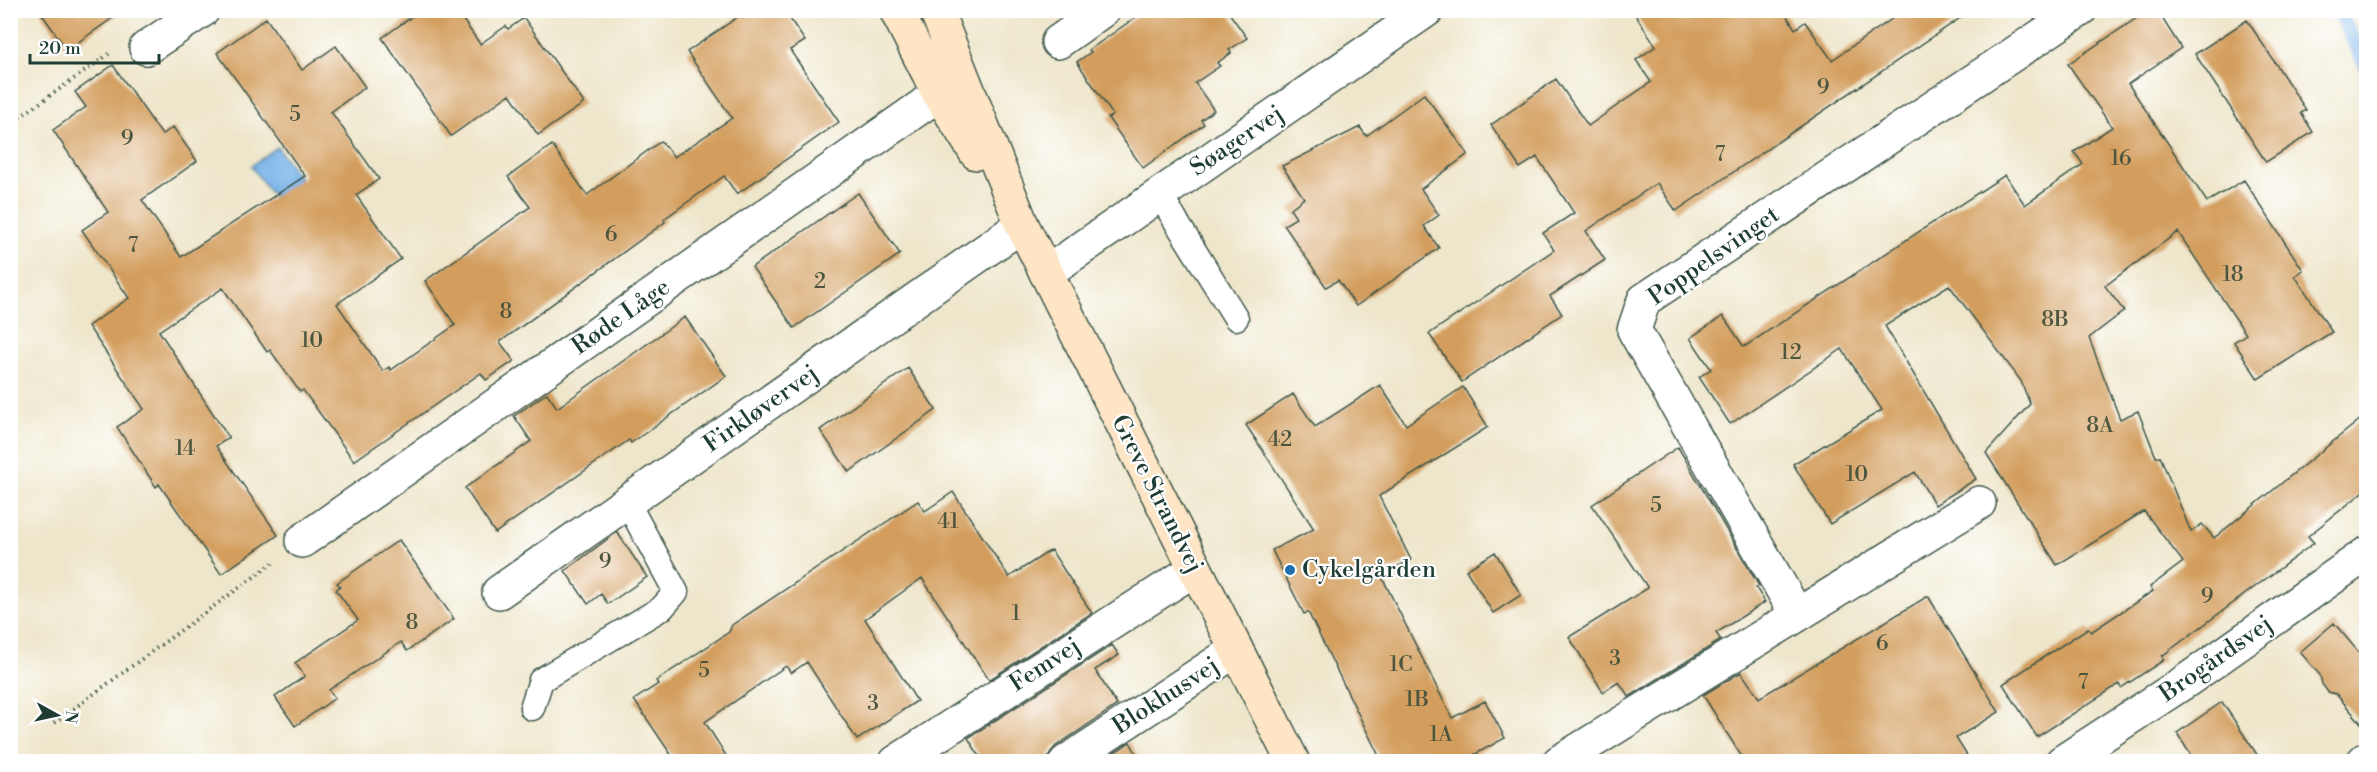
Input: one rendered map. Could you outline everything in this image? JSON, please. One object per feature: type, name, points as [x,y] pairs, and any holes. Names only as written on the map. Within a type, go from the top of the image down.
[{"type":"main road","name":"Greve Strandvej","points":[[896,10],[939,94],[1022,225]]},
{"type":"main road","name":"Greve Strandvej","points":[[936,10],[1022,225],[1293,762]]},
{"type":"street","points":[[146,48],[203,10]]},
{"type":"street","points":[[1058,42],[1103,10]]},
{"type":"street","name":"Søagervej","points":[[1046,273],[1427,10]]},
{"type":"street","name":"Poppelsvinget","points":[[1797,615],[1634,330],[1644,300],[2080,10]]},
{"type":"street","name":"Røde Låge","points":[[302,541],[939,94]]},
{"type":"street","name":"Firkløvervej","points":[[499,592],[1022,225]]},
{"type":"street","points":[[1559,762],[1979,503]]},
{"type":"street","name":"Brogårdsvej","points":[[2062,762],[2186,681],[2367,554]]},
{"type":"street","name":"Femvej","points":[[896,762],[1195,569]]},
{"type":"street","name":"Blokhusvej","points":[[1066,762],[1236,650]]},
{"type":"lane","points":[[1159,194],[1236,318]]},
{"type":"lane","points":[[532,708],[541,680],[662,608],[676,592],[627,502]]},
{"type":"path","points":[[10,124],[121,46],[146,48]]},
{"type":"path","points":[[54,723],[302,541]]},
{"type":"water","points":[[277,147],[300,179],[291,186],[288,218],[251,166]]},
{"type":"building","points":[[39,10],[124,10],[67,50]]},
{"type":"building","points":[[421,10],[456,10],[480,44],[506,26],[508,29],[524,18],[584,103],[538,135],[510,94],[451,136],[382,38]]},
{"type":"building","points":[[748,10],[784,10],[805,41],[790,50],[839,122],[737,194],[724,176],[664,219],[665,222],[500,342],[514,361],[486,380],[481,373],[354,461],[303,390],[300,392],[270,350],[267,352],[223,288],[159,331],[229,438],[216,446],[278,535],[221,574],[159,484],[156,487],[117,427],[144,409],[88,326],[129,298],[82,230],[108,212],[53,130],[86,107],[75,92],[113,65],[162,135],[173,127],[197,161],[142,200],[181,257],[305,176],[217,53],[266,18],[302,70],[336,46],[365,87],[331,112],[379,179],[356,195],[401,259],[337,304],[383,371],[389,367],[391,370],[455,325],[425,281],[530,207],[508,177],[552,145],[587,195],[661,141],[674,157],[732,118],[687,52]]},
{"type":"building","points":[[1146,10],[1227,10],[1247,38],[1229,50],[1231,53],[1217,63],[1220,66],[1195,83],[1214,110],[1201,120],[1204,124],[1143,168],[1108,118],[1113,115],[1077,62],[1091,52],[1089,50]]},
{"type":"building","points":[[1632,10],[1783,10],[1795,29],[1805,22],[1832,60],[1905,10],[1972,10],[1676,211],[1657,183],[1586,231],[1605,260],[1550,296],[1562,314],[1462,382],[1429,334],[1554,250],[1543,233],[1574,213],[1537,157],[1520,168],[1491,125],[1556,79],[1588,126],[1651,82],[1636,60],[1656,46]]},
{"type":"building","points":[[2149,10],[2157,10],[2181,48],[2128,84],[2207,202],[2244,180],[2303,270],[2295,276],[2332,332],[2258,379],[2234,342],[2246,334],[2178,232],[2105,286],[2124,311],[2089,338],[2120,419],[2138,411],[2156,457],[2160,456],[2191,532],[2202,524],[2214,538],[2367,414],[2367,489],[2308,536],[2314,543],[2162,656],[2164,660],[2121,688],[2119,684],[2037,737],[2003,684],[2088,628],[2091,632],[2153,591],[2150,587],[2183,562],[2144,511],[2057,565],[1986,453],[2030,404],[2021,381],[1949,285],[1885,326],[1976,479],[1935,505],[1915,472],[1830,524],[1793,464],[1882,410],[1842,349],[1730,424],[1699,377],[1711,369],[1690,338],[1723,316],[1744,347],[2005,175],[2025,205],[2083,164],[2074,152],[2112,127],[2068,64]]},
{"type":"building","points":[[2247,20],[2306,110],[2301,113],[2313,132],[2266,162],[2195,54]]},
{"type":"building","points":[[1424,94],[1468,154],[1421,189],[1439,215],[1424,226],[1439,248],[1356,306],[1338,280],[1326,287],[1284,225],[1296,218],[1290,209],[1304,198],[1282,166],[1360,127],[1366,136]]},
{"type":"building","points":[[858,193],[900,254],[794,328],[752,267]]},
{"type":"building","points":[[685,317],[726,376],[631,443],[629,440],[495,533],[465,488],[531,441],[514,416],[547,393],[557,408]]},
{"type":"building","points":[[908,368],[936,410],[849,472],[820,430]]},
{"type":"building","points":[[1380,385],[1406,425],[1463,387],[1488,427],[1379,496],[1411,560],[1381,575],[1452,718],[1485,701],[1505,738],[1461,762],[1382,762],[1308,612],[1304,614],[1272,550],[1314,529],[1246,425],[1293,394],[1315,427]]},
{"type":"building","points":[[1678,447],[1759,586],[1756,588],[1765,602],[1716,633],[1721,640],[1629,697],[1619,682],[1603,692],[1569,637],[1648,588],[1592,505]]},
{"type":"building","points":[[953,492],[1009,577],[1051,550],[1092,613],[989,680],[922,578],[865,619],[917,701],[857,740],[807,662],[791,673],[786,666],[705,722],[730,762],[676,762],[634,700],[658,684],[656,681],[729,632],[732,625],[918,501],[925,511]]},
{"type":"building","points":[[617,532],[647,577],[608,604],[601,594],[588,604],[565,571]]},
{"type":"building","points":[[399,540],[454,619],[407,651],[401,642],[329,690],[335,698],[295,726],[275,697],[305,676],[295,663],[358,620],[336,590],[340,586],[337,583]]},
{"type":"building","points":[[1495,552],[1521,595],[1493,613],[1466,570]]},
{"type":"building","points":[[1928,596],[1999,712],[1956,738],[1971,762],[1745,762],[1703,695],[1741,672],[1759,698]]},
{"type":"building","points":[[2334,623],[2367,662],[2367,730],[2336,694],[2328,692],[2322,684],[2320,675],[2300,652]]},
{"type":"building","points":[[1112,645],[1119,655],[1095,670],[1117,705],[1056,746],[1050,753],[1048,762],[983,762],[968,738]]},
{"type":"building","points":[[2222,702],[2262,762],[2195,762],[2177,733]]},
{"type":"building","points":[[1130,742],[1141,762],[1101,762]]},
{"type":"waterway","points":[[2338,10],[2366,66]]},
{"type":"place","name":"Cykelgården","points":[[1290,570]]}]
